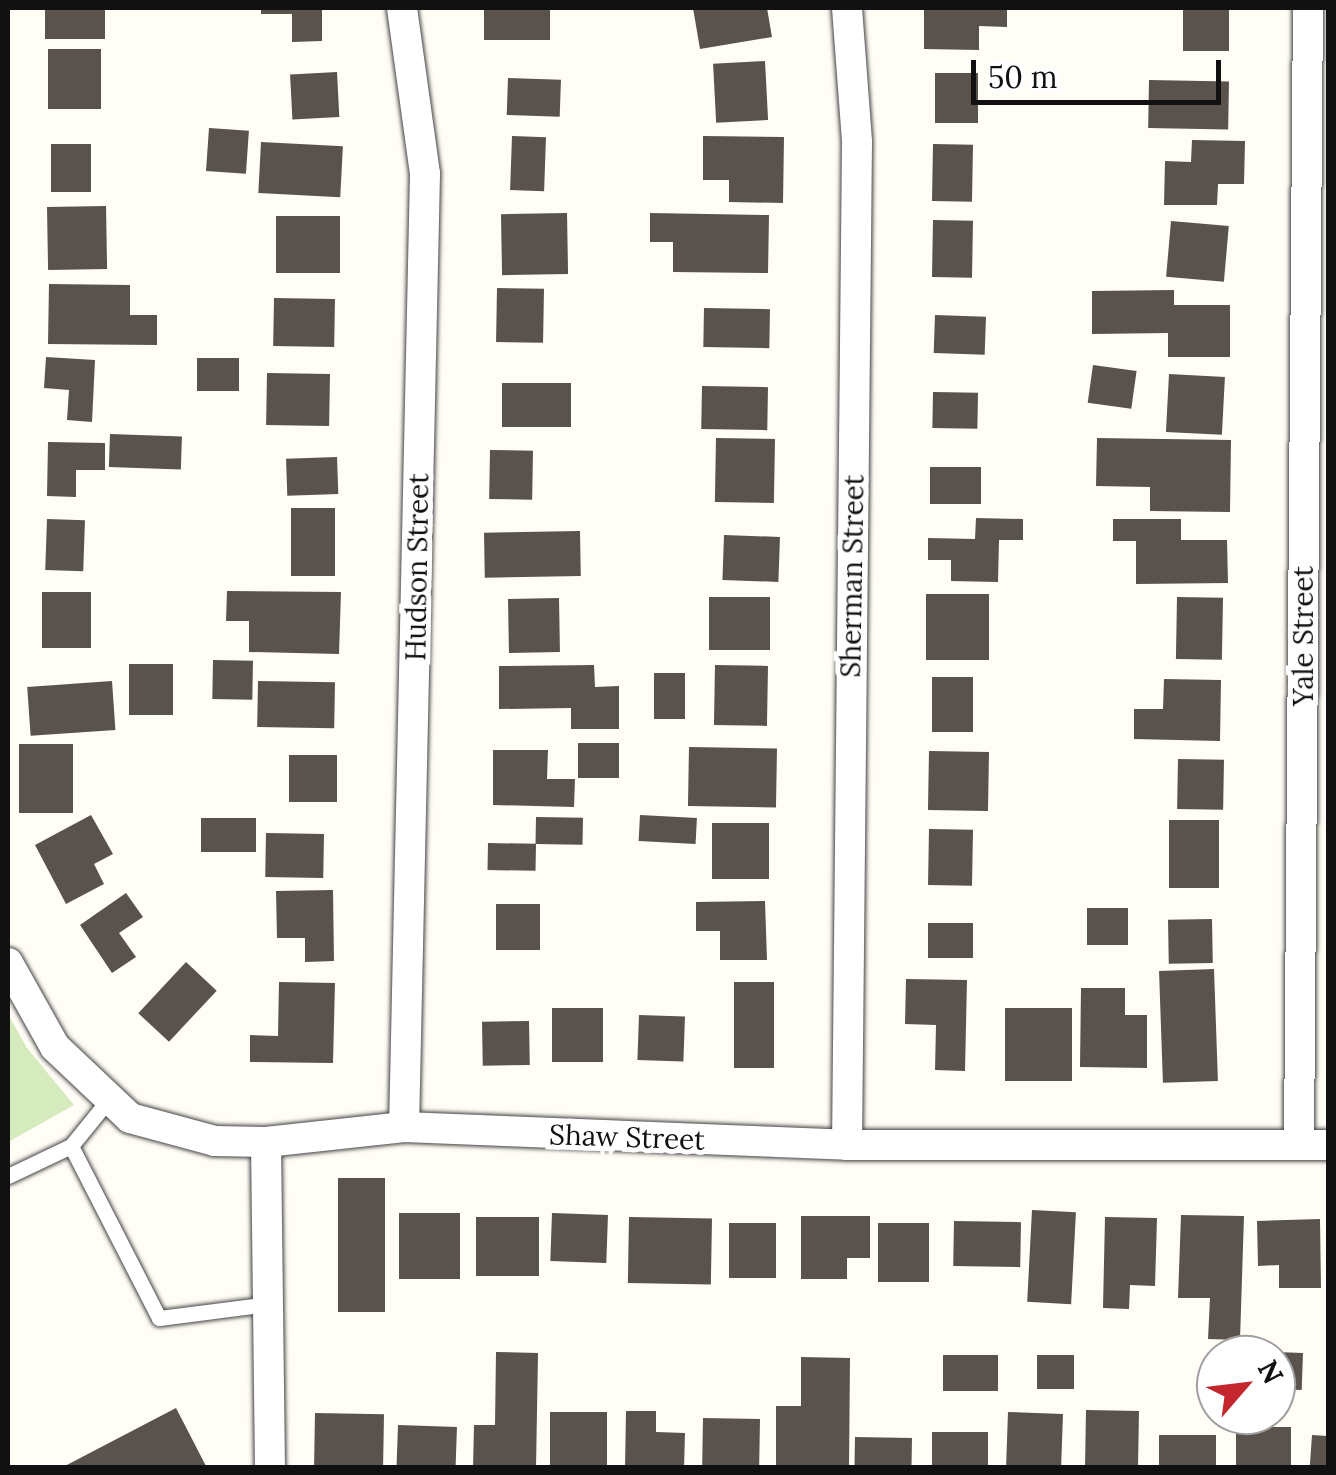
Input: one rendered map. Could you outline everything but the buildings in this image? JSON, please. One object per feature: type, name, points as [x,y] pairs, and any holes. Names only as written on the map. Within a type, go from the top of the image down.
[{"type":"street","name":"Hudson Street","points":[[402,8],[425,174],[404,1128]]},
{"type":"street","name":"Sherman Street","points":[[847,8],[856,142],[847,1146]]},
{"type":"street","name":"Yale Street","points":[[1308,8],[1314,1145]]},
{"type":"street","name":"Shaw Street","points":[[8,963],[54,1048],[130,1118],[215,1140],[266,1142],[404,1128],[847,1146],[1314,1145]]},
{"type":"street","points":[[266,1142],[270,1468]]},
{"type":"lane","points":[[8,1176],[70,1146],[109,1098]]},
{"type":"lane","points":[[70,1146],[159,1318],[268,1304]]},
{"type":"green space","points":[[8,1014],[27,1048],[74,1105],[8,1142]]}]
